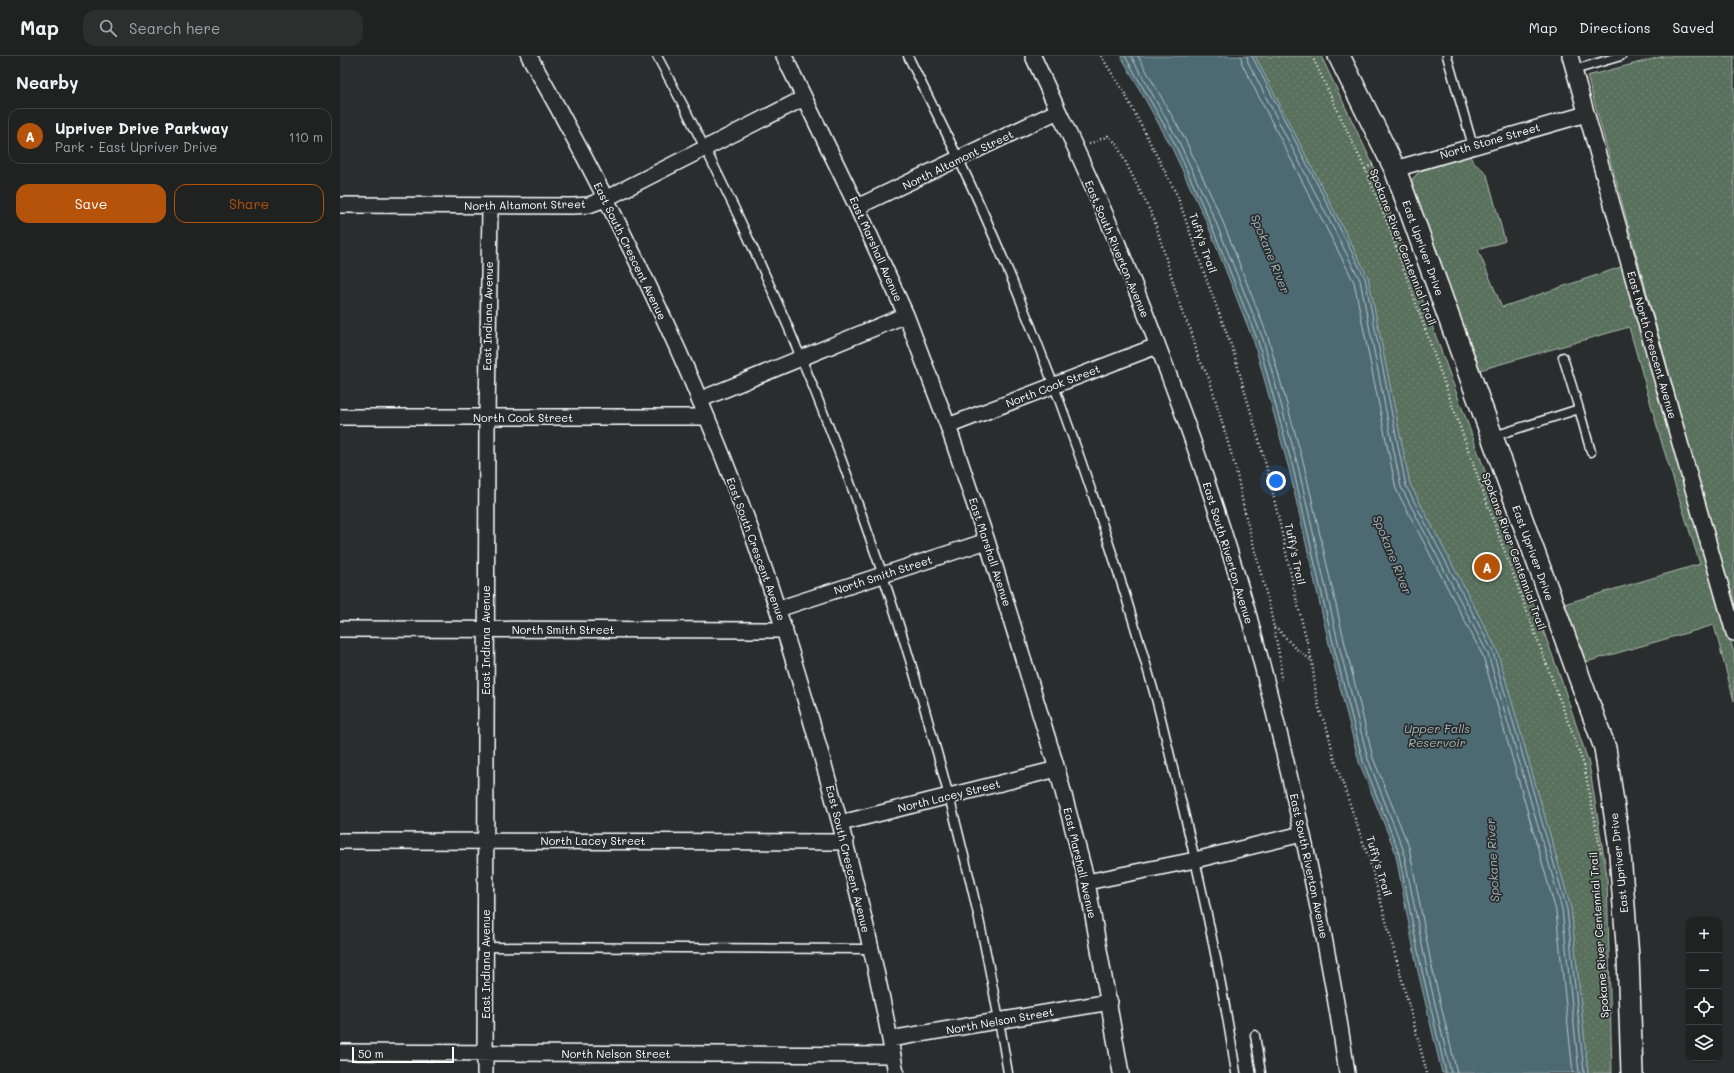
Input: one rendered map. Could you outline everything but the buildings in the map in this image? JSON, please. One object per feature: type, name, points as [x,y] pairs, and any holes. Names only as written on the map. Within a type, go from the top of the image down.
[{"type":"street","name":"East South Crescent Avenue","points":[[529,56],[605,199],[654,298],[699,400],[748,524],[785,630],[841,823],[871,949],[896,1073]]},
{"type":"street","name":"East Marshall Avenue","points":[[784,56],[857,208],[906,315],[948,426],[987,541],[1057,769],[1087,882],[1122,1073]]},
{"type":"street","name":"East South Riverton Avenue","points":[[1033,56],[1116,240],[1206,480],[1242,594],[1284,751],[1325,939],[1342,1032],[1347,1073]]},
{"type":"street","name":"East Upriver Drive","points":[[1339,56],[1394,169],[1605,748],[1619,842],[1628,957],[1632,1073]]},
{"type":"street","name":"East North Crescent Avenue","points":[[1572,63],[1734,633]]},
{"type":"street","name":"North Altamont Street","points":[[340,205],[490,207],[589,205],[605,199],[804,98]]},
{"type":"street","name":"North Altamont Street","points":[[857,208],[1058,111]]},
{"type":"street","name":"North Stone Street","points":[[1394,169],[1586,114]]},
{"type":"street","name":"East Indiana Avenue","points":[[485,1073],[486,418],[490,207]]},
{"type":"street","points":[[699,400],[906,315]]},
{"type":"street","name":"North Cook Street","points":[[948,426],[1157,346]]},
{"type":"street","name":"North Cook Street","points":[[340,417],[706,417]]},
{"type":"street","name":"North Smith Street","points":[[778,608],[987,541]]},
{"type":"street","name":"North Smith Street","points":[[340,629],[785,630]]},
{"type":"street","name":"North Lacey Street","points":[[841,823],[1057,769]]},
{"type":"street","points":[[1087,882],[1195,860],[1302,834]]},
{"type":"street","name":"North Lacey Street","points":[[340,841],[846,842]]},
{"type":"street","name":"North Nelson Street","points":[[890,1040],[1110,1002]]},
{"type":"street","name":"North Nelson Street","points":[[340,1052],[892,1055]]},
{"type":"lane","points":[[657,56],[705,148],[757,256],[802,358],[843,461],[918,684],[949,796],[971,885],[988,964],[1008,1073]]},
{"type":"lane","points":[[908,56],[959,159],[993,236],[1054,385],[1100,514],[1157,701],[1195,860],[1222,989],[1236,1073]]},
{"type":"lane","points":[[1447,56],[1473,146]]},
{"type":"lane","points":[[1572,63],[1622,56]]},
{"type":"lane","points":[[1563,357],[1591,452]]},
{"type":"lane","points":[[1491,437],[1579,409]]},
{"type":"lane","points":[[486,947],[871,949]]},
{"type":"lane","points":[[1255,1035],[1261,1073]]},
{"type":"path","name":"Tuffy's Trail","points":[[1101,56],[1125,94],[1177,195],[1233,350],[1266,464],[1312,661],[1317,702],[1327,728],[1335,761],[1371,865],[1427,1073]]},
{"type":"path","name":"Spokane River Centennial Trail","points":[[1312,56],[1365,169],[1386,222],[1496,528],[1584,765],[1601,856]]},
{"type":"path","points":[[1089,144],[1108,136],[1116,143],[1154,219],[1179,301],[1191,330],[1198,358],[1208,378],[1236,470],[1259,567],[1264,580],[1281,664],[1281,682]]},
{"type":"path","points":[[1274,628],[1277,628],[1294,647],[1312,661]]},
{"type":"green space","points":[[1255,56],[1321,56],[1374,167],[1561,679],[1589,764],[1607,876],[1612,1073],[1588,1073],[1571,908],[1497,650],[1410,484],[1368,277]]},
{"type":"green space","points":[[1664,56],[1734,56],[1734,608],[1587,76]]},
{"type":"green space","points":[[1470,156],[1474,163],[1487,175],[1505,241],[1478,250],[1502,307],[1624,266],[1734,653],[1734,701],[1714,625],[1586,662],[1564,604],[1700,564],[1663,447],[1629,327],[1480,370],[1412,191],[1412,179],[1420,171]]},
{"type":"water","name":"Upper Falls Reservoir","points":[[1121,56],[1255,56],[1368,277],[1410,484],[1497,650],[1571,908],[1588,1073],[1442,1073],[1417,967],[1395,851],[1359,762],[1330,648],[1289,469],[1254,342],[1207,223],[1171,146]]},
{"type":"place","name":"Upriver Drive Parkway","points":[[1487,567]]},
{"type":"water label","name":"Spokane River","points":[[1270,254]]},
{"type":"water label","name":"Spokane River","points":[[1392,555]]},
{"type":"water label","name":"Spokane River","points":[[1493,860]]}]
